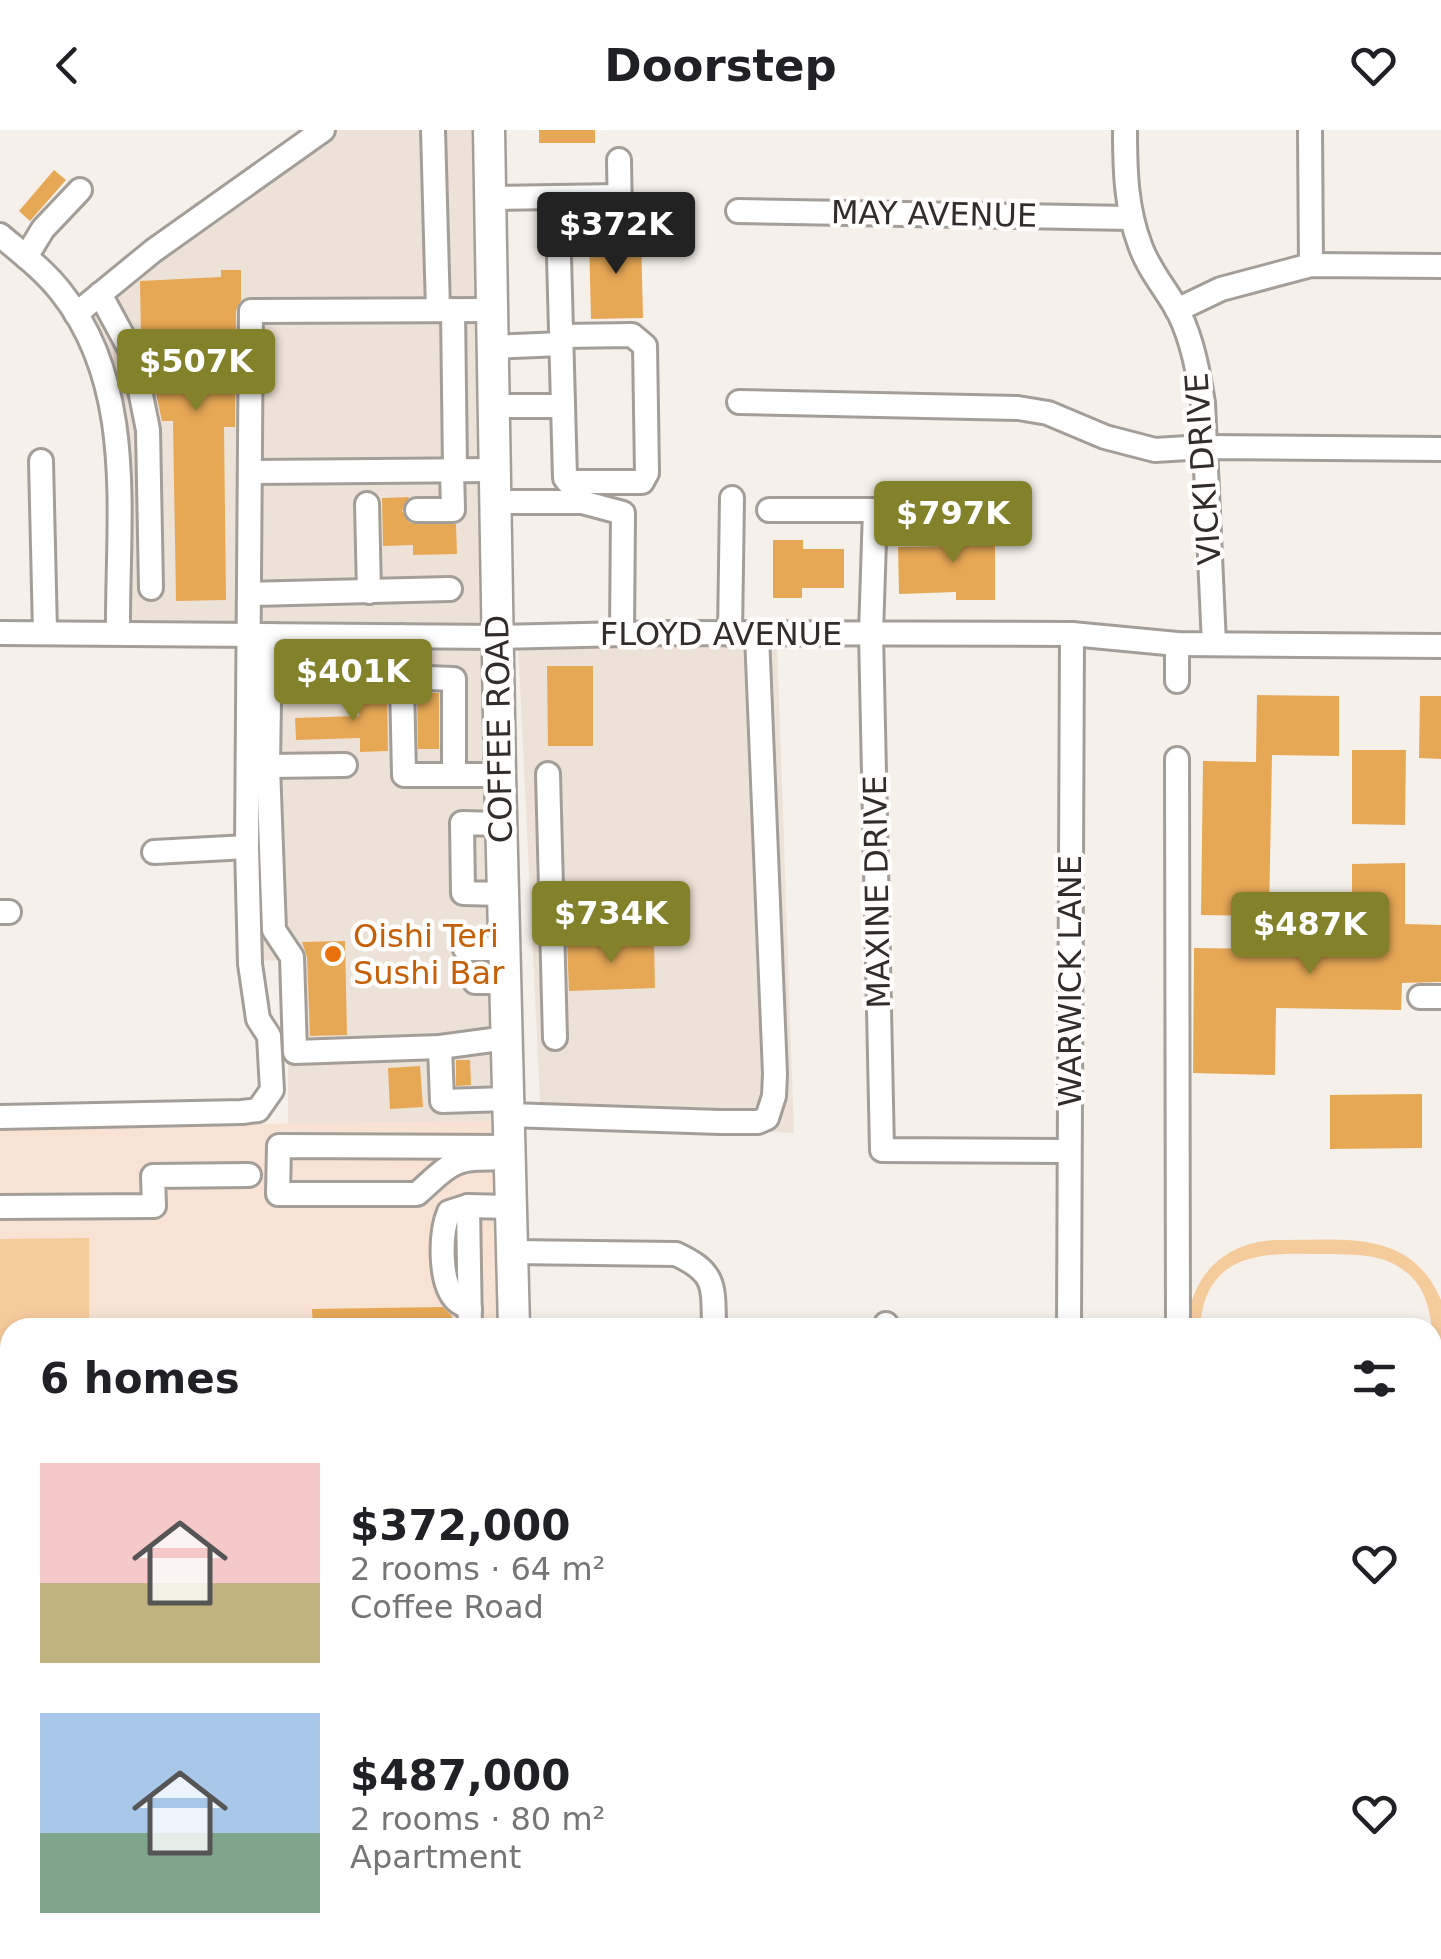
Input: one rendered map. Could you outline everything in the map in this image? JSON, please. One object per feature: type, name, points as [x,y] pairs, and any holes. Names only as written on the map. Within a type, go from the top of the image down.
[{"type":"main road","name":"COFFEE ROAD","points":[[489,130],[504,950],[490,982],[506,1038],[514,1318]]},
{"type":"street","points":[[76,314],[153,251],[323,130]]},
{"type":"street","points":[[418,510],[453,510],[446,310],[433,130]]},
{"type":"street","name":"VICKI DRIVE","points":[[1125,130],[1125,176],[1132,218],[1152,272],[1177,310],[1197,367],[1214,644]]},
{"type":"street","points":[[1310,130],[1311,265]]},
{"type":"street","points":[[492,347],[562,340],[632,335],[645,346],[647,473],[642,482],[568,482],[565,478],[564,406],[562,340],[558,220],[620,219],[619,160]]},
{"type":"street","points":[[26,257],[42,229],[80,190]]},
{"type":"street","points":[[490,198],[620,196]]},
{"type":"street","name":"MAY AVENUE","points":[[738,211],[1132,218]]},
{"type":"street","points":[[0,235],[62,294],[76,314],[96,350],[114,410],[118,632]]},
{"type":"street","points":[[1177,310],[1238,283],[1311,265],[1441,266]]},
{"type":"street","points":[[100,294],[133,354],[148,430],[150,588]]},
{"type":"street","points":[[492,310],[251,312],[249,594],[259,634],[274,930],[292,957],[294,1052],[440,1047],[506,1038]]},
{"type":"street","points":[[739,402],[1018,408],[1048,413],[1132,446],[1180,450],[1441,449]]},
{"type":"street","points":[[493,406],[564,406]]},
{"type":"street","points":[[41,461],[45,632]]},
{"type":"street","points":[[252,472],[494,470]]},
{"type":"street","points":[[730,634],[732,498]]},
{"type":"street","points":[[494,502],[582,502],[623,512],[622,634]]},
{"type":"street","points":[[367,504],[369,592]]},
{"type":"street","points":[[769,510],[968,510]]},
{"type":"street","name":"MAXINE DRIVE","points":[[875,510],[872,633],[882,1150],[1069,1151]]},
{"type":"street","points":[[249,594],[450,590]]},
{"type":"street","name":"FLOYD AVENUE","points":[[0,632],[498,637],[1072,634],[1177,644],[1441,646]]},
{"type":"street","points":[[0,1118],[258,1110],[272,1090],[269,1036],[258,1019],[252,982],[247,846],[248,670],[259,634]]},
{"type":"street","points":[[440,1047],[442,1101],[720,1122],[758,1122],[767,1118],[775,1074],[757,634]]},
{"type":"street","name":"WARWICK LANE","points":[[1069,1318],[1072,634]]},
{"type":"street","points":[[400,636],[404,775],[500,775]]},
{"type":"street","points":[[1177,644],[1177,681]]},
{"type":"street","points":[[402,677],[454,679],[454,775]]},
{"type":"street","points":[[1177,759],[1178,1318]]},
{"type":"street","points":[[268,766],[345,765]]},
{"type":"street","points":[[548,774],[554,1038]]},
{"type":"street","points":[[154,852],[247,846]]},
{"type":"street","points":[[466,950],[504,950]]},
{"type":"street","points":[[279,1146],[510,1153],[450,1163],[417,1194],[278,1194],[279,1146]]},
{"type":"street","points":[[0,1207],[154,1206],[153,1176],[249,1175]]},
{"type":"street","points":[[470,1318],[454,1299],[446,1275],[444,1224],[449,1212],[468,1206],[511,1207]]},
{"type":"street","points":[[512,1252],[676,1254],[698,1264],[713,1281],[714,1318]]},
{"type":"shaded area","points":[[302,130],[481,130],[490,623],[126,626],[125,441],[107,351],[77,295]]},
{"type":"shaded area","points":[[777,642],[794,1133],[541,1122],[518,643]]},
{"type":"shaded area","points":[[258,644],[486,645],[499,1121],[288,1124],[288,961],[260,960]]},
{"type":"shaded area","points":[[499,1121],[501,1318],[0,1318],[0,1127]]},
{"type":"shaded area","points":[[89,1238],[89,1318],[0,1318],[0,1239]]},
{"type":"shaded area","points":[[1349,1240],[1392,1249],[1428,1277],[1441,1300],[1441,1318],[1430,1318],[1415,1281],[1385,1260],[1283,1254],[1243,1261],[1227,1269],[1214,1283],[1202,1318],[1189,1318],[1195,1293],[1213,1265],[1257,1242]]},
{"type":"building","points":[[539,130],[595,130],[595,143],[539,143]]},
{"type":"building","points":[[54,170],[66,180],[30,221],[19,211]]},
{"type":"building","points":[[641,235],[643,318],[591,319],[589,236]]},
{"type":"building","points":[[221,270],[241,270],[241,300],[236,311],[235,427],[224,427],[226,600],[176,601],[173,421],[162,421],[154,384],[154,358],[149,358],[141,339],[140,281],[221,277]]},
{"type":"building","points":[[409,497],[402,511],[410,523],[456,524],[457,554],[413,555],[413,545],[383,546],[382,498]]},
{"type":"building","points":[[995,523],[995,600],[956,600],[956,592],[899,594],[898,547],[956,546],[956,525]]},
{"type":"building","points":[[773,540],[803,540],[803,549],[844,549],[844,588],[802,588],[802,598],[773,598]]},
{"type":"building","points":[[547,666],[593,666],[593,746],[548,746]]},
{"type":"building","points":[[387,690],[388,751],[360,752],[360,738],[296,740],[295,718],[359,716],[358,691]]},
{"type":"building","points":[[417,693],[439,693],[439,749],[418,749]]},
{"type":"building","points":[[1257,695],[1339,696],[1339,756],[1272,755],[1269,916],[1201,915],[1203,761],[1256,762]]},
{"type":"building","points":[[1420,696],[1441,696],[1441,759],[1419,758]]},
{"type":"building","points":[[1352,750],[1406,750],[1405,825],[1352,824]]},
{"type":"building","points":[[1405,863],[1405,924],[1441,925],[1441,982],[1402,983],[1401,1010],[1276,1008],[1275,1075],[1193,1073],[1194,948],[1352,950],[1352,864]]},
{"type":"building","points":[[345,941],[347,1035],[310,1036],[307,957],[302,942]]},
{"type":"building","points":[[654,941],[655,988],[569,991],[567,943]]},
{"type":"building","points":[[456,1060],[470,1060],[471,1085],[456,1086]]},
{"type":"building","points":[[420,1066],[423,1107],[390,1109],[388,1068]]},
{"type":"building","points":[[1422,1094],[1422,1148],[1330,1149],[1330,1095]]},
{"type":"building","points":[[443,1307],[452,1318],[312,1318],[312,1309]]},
{"type":"place","name":"Oishi Teri Sushi Bar","points":[[333,954]]}]
